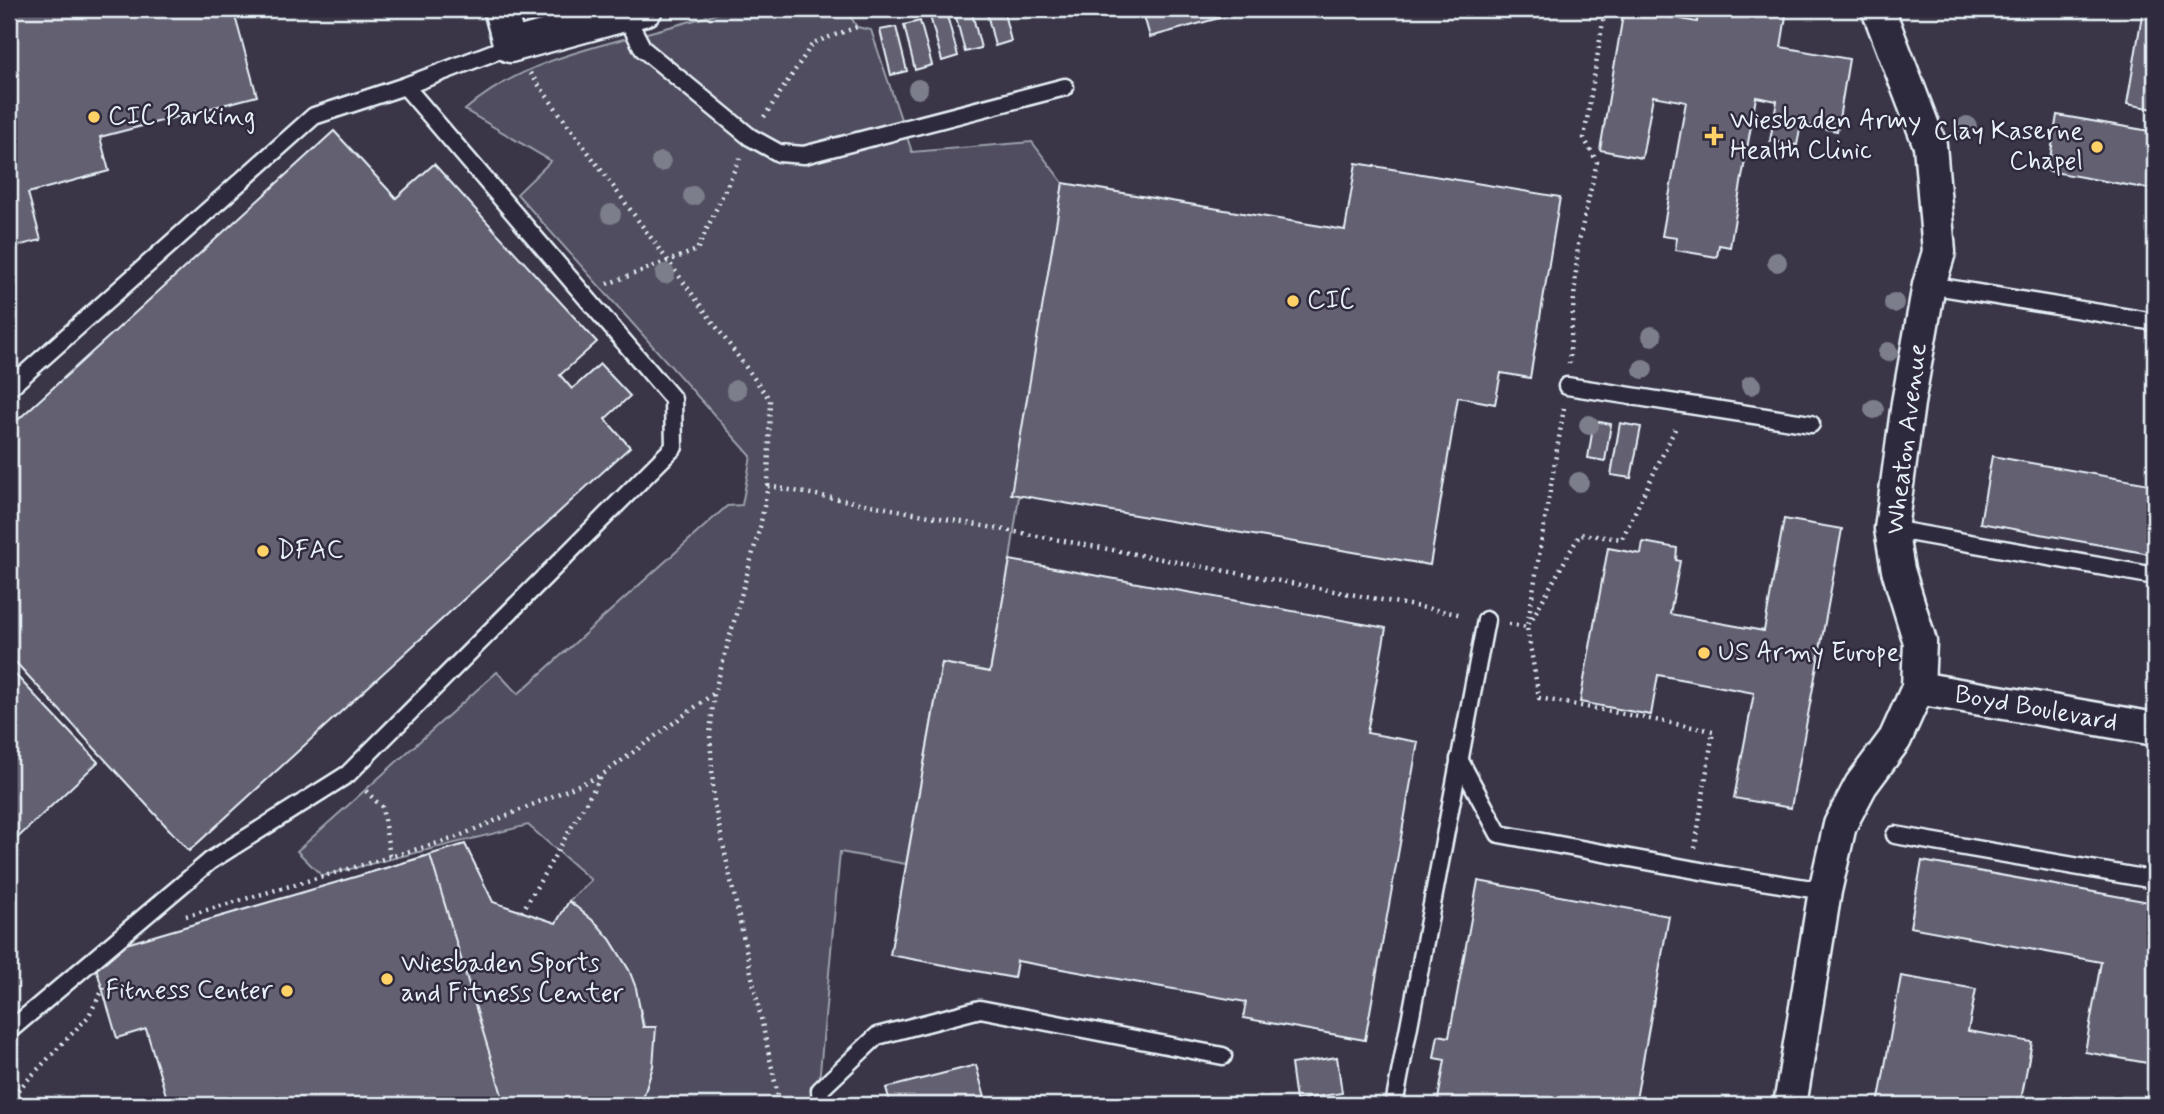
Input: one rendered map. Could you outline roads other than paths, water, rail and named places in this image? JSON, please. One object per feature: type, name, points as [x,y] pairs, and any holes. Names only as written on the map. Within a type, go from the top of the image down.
[{"type":"street","points":[[500,9],[510,46],[635,11]]},
{"type":"street","name":"Wheaton Avenue","points":[[1790,1105],[1825,891],[1840,825],[1861,785],[1895,740],[1917,688],[1920,642],[1898,570],[1891,529],[1902,436],[1929,285],[1939,252],[1930,145],[1878,9]]},
{"type":"street","name":"Boyd Boulevard","points":[[1917,688],[2155,729]]},
{"type":"lane","points":[[635,11],[643,48],[750,137],[779,153],[804,155],[1065,87]]},
{"type":"lane","points":[[9,388],[314,116],[405,86],[510,46]]},
{"type":"lane","points":[[9,1031],[210,861],[348,774],[674,447],[673,399],[405,86]]},
{"type":"lane","points":[[1929,285],[2155,322]]},
{"type":"lane","points":[[1567,386],[1811,424]]},
{"type":"lane","points":[[1891,529],[2155,576]]},
{"type":"lane","points":[[1394,1105],[1486,620]]},
{"type":"lane","points":[[1459,760],[1499,834],[1691,870],[1825,891]]},
{"type":"lane","points":[[1895,835],[2155,880]]},
{"type":"lane","points":[[821,1105],[820,1090],[877,1036],[980,1009],[1223,1056]]},
{"type":"place","name":"CIC Parking","points":[[94,117]]},
{"type":"place","name":"Wiesbaden Army Health Clinic","points":[[1714,136]]},
{"type":"place","name":"Clay Kaserne Chapel","points":[[2097,147]]},
{"type":"place","name":"CIC","points":[[1293,301]]},
{"type":"place","name":"DFAC","points":[[263,551]]},
{"type":"place","name":"US Army Europe","points":[[1704,653]]},
{"type":"place","name":"Wiesbaden Sports and Fitness Center","points":[[387,979]]},
{"type":"place","name":"Fitness Center","points":[[287,991]]}]
